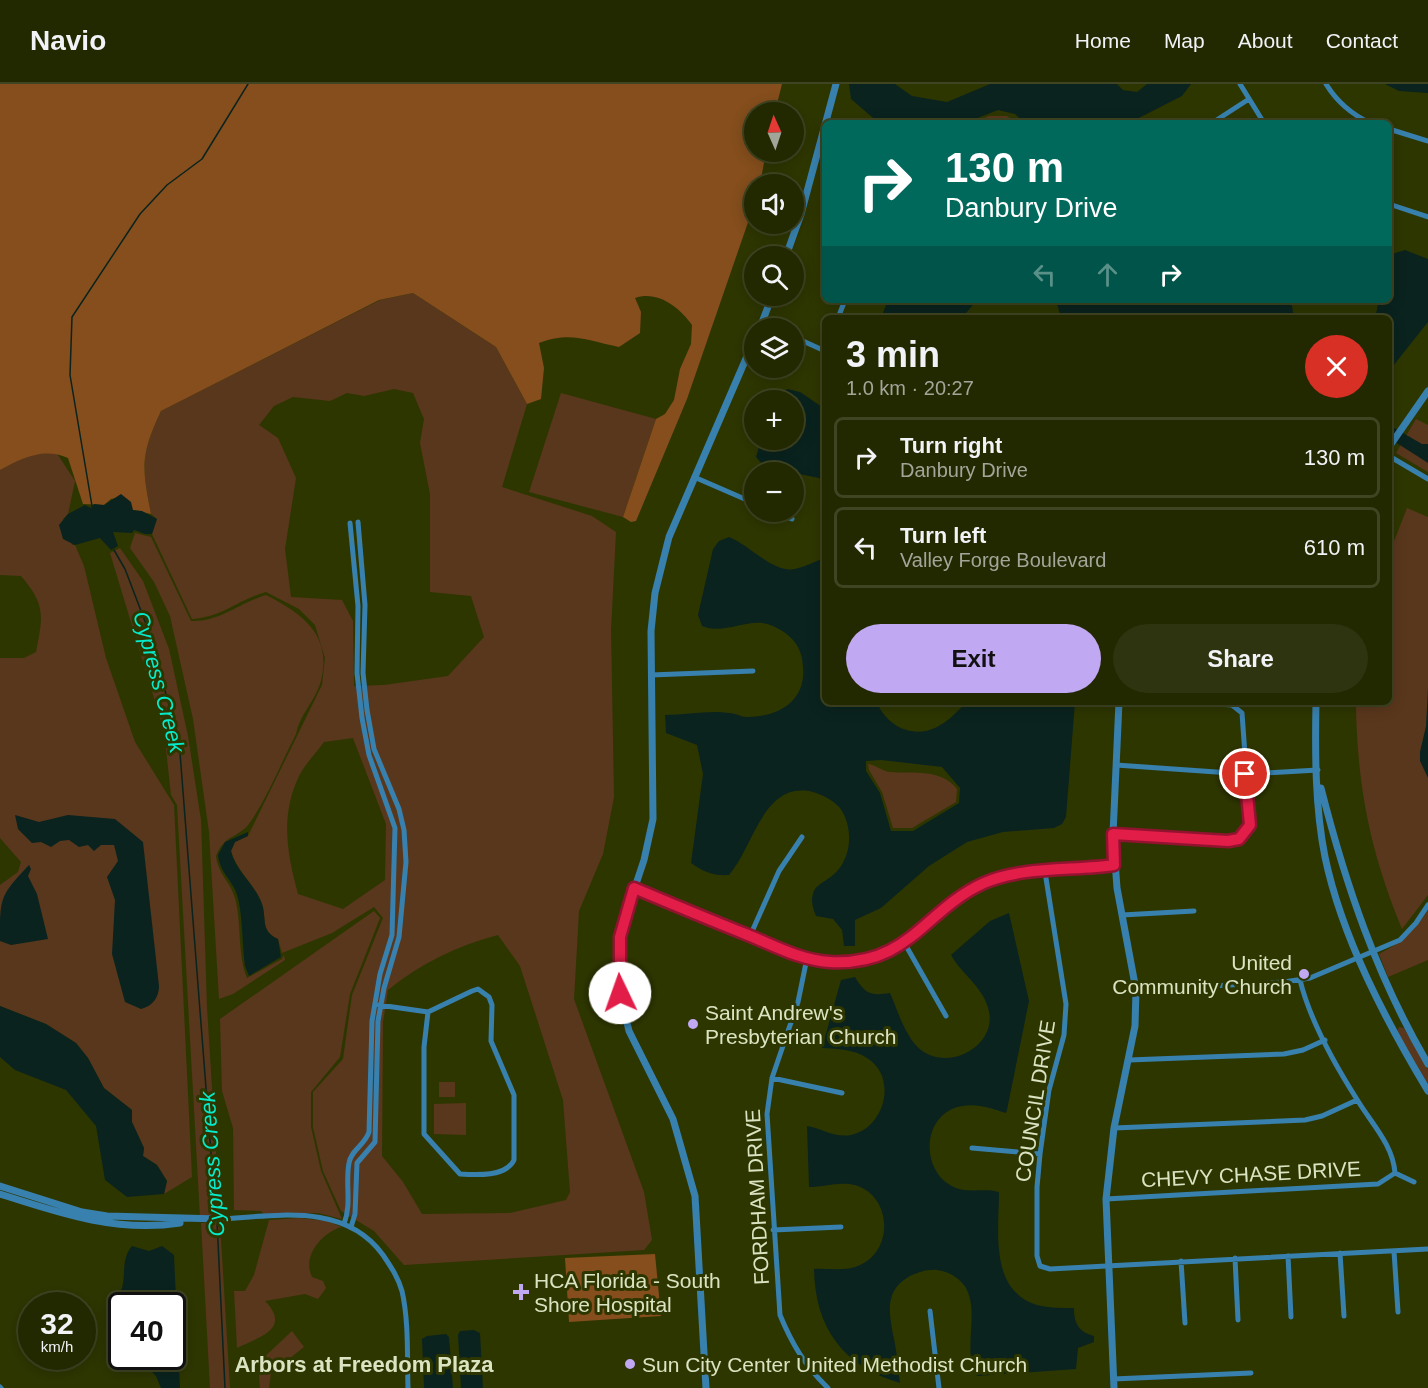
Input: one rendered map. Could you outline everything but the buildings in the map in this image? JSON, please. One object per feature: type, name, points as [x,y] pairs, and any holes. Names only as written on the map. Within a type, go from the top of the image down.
[{"type":"street","points":[[827,120],[836,84]]},
{"type":"street","points":[[1240,84],[1262,120]]},
{"type":"street","points":[[1326,84],[1333,95],[1354,116],[1363,120]]},
{"type":"street","points":[[1217,120],[1249,99]]},
{"type":"street","points":[[1392,130],[1428,141]]},
{"type":"street","points":[[789,246],[822,140]]},
{"type":"street","points":[[1392,205],[1428,217]]},
{"type":"street","points":[[804,342],[822,350]]},
{"type":"street","points":[[706,1388],[695,1196],[673,1119],[635,1047],[621,998],[618,964],[620,937],[644,860],[653,819],[651,631],[655,593],[669,537],[744,363]]},
{"type":"street","points":[[1392,443],[1428,391]]},
{"type":"street","points":[[1392,458],[1428,479]]},
{"type":"street","points":[[694,477],[744,499]]},
{"type":"street","points":[[344,1224],[349,1212],[349,1162],[353,1153],[367,1140],[369,1132],[373,1004],[392,935],[395,828],[369,755],[362,718],[357,673],[358,606],[350,522]]},
{"type":"street","points":[[351,1227],[355,1214],[357,1163],[375,1142],[381,1005],[399,937],[406,846],[394,795],[374,749],[367,711],[363,673],[365,605],[358,522]]},
{"type":"street","points":[[351,535],[359,535]]},
{"type":"street","points":[[651,675],[753,671]]},
{"type":"street","points":[[1114,1388],[1106,1199],[1114,1128],[1135,1026],[1136,990],[1114,865],[1113,834],[1119,705]]},
{"type":"street","points":[[1113,834],[1228,841],[1239,839],[1250,825],[1243,716],[1240,709],[1232,705]]},
{"type":"street","points":[[1316,705],[1319,805],[1328,867],[1360,959],[1389,1024],[1428,1091]]},
{"type":"street","points":[[1116,765],[1245,774],[1318,773]]},
{"type":"street","points":[[1318,773],[1341,864],[1372,953],[1401,1017],[1428,1064]]},
{"type":"street","points":[[750,936],[779,871],[802,837]]},
{"type":"street","points":[[1328,867],[1341,864]]},
{"type":"street","points":[[634,888],[807,958],[829,962],[854,961],[875,956],[904,944],[963,894],[985,882],[1011,875],[1114,865]]},
{"type":"street","name":"COUNCIL DRIVE","points":[[1045,872],[1066,1004],[1064,1035],[1049,1090],[1040,1154],[1037,1187],[1037,1256],[1040,1266],[1050,1269],[1428,1249]]},
{"type":"street","points":[[1336,894],[1349,890]]},
{"type":"street","points":[[1136,990],[1300,980],[1360,959],[1400,940],[1416,923],[1428,904]]},
{"type":"street","points":[[1122,915],[1194,912]]},
{"type":"street","points":[[904,944],[946,1016]]},
{"type":"street","name":"FORDHAM DRIVE","points":[[807,958],[798,1002],[772,1078],[766,1114],[780,1315],[792,1344],[808,1370],[828,1388]]},
{"type":"street","name":"CHEVY CHASE DRIVE","points":[[1106,1199],[1378,1184],[1395,1173],[1394,1160],[1389,1148],[1357,1100],[1325,1040],[1300,980]]},
{"type":"street","points":[[373,1004],[428,1012],[478,989],[489,997],[492,1005],[491,1041],[514,1095],[514,1160],[511,1167],[503,1172],[460,1174],[424,1134],[424,1047],[428,1012]]},
{"type":"street","points":[[1389,1024],[1401,1017]]},
{"type":"street","points":[[1129,1060],[1284,1054],[1303,1050],[1325,1040]]},
{"type":"street","points":[[772,1078],[842,1093]]},
{"type":"street","points":[[1114,1128],[1305,1120],[1322,1116],[1357,1100]]},
{"type":"street","points":[[972,1148],[1040,1154]]},
{"type":"street","points":[[1395,1173],[1414,1182]]},
{"type":"street","points":[[0,1186],[99,1215],[194,1220]]},
{"type":"street","points":[[0,1194],[108,1224],[135,1226],[194,1220],[299,1215],[328,1218],[351,1227],[376,1246],[396,1275],[405,1313],[408,1388]]},
{"type":"street","points":[[773,1230],[841,1227]]},
{"type":"street","points":[[1394,1251],[1398,1312]]},
{"type":"street","points":[[1340,1253],[1344,1316]]},
{"type":"street","points":[[1288,1256],[1291,1317]]},
{"type":"street","points":[[1235,1258],[1238,1320]]},
{"type":"street","points":[[1181,1261],[1185,1323]]},
{"type":"street","points":[[930,1311],[939,1388]]},
{"type":"street","points":[[1113,1379],[1251,1373]]},
{"type":"shaded area","points":[[0,84],[782,84],[778,102],[744,102],[744,162],[764,162],[762,174],[744,174],[744,234],[687,399],[636,521],[631,522],[623,517],[656,419],[665,414],[674,400],[680,369],[691,344],[692,325],[675,307],[652,296],[635,298],[641,312],[640,333],[619,347],[570,337],[539,343],[544,368],[541,399],[527,404],[496,347],[413,293],[379,300],[161,411],[146,451],[145,473],[151,514],[133,510],[116,498],[104,505],[83,504],[68,458],[59,455],[33,455],[0,470]]},
{"type":"shaded area","points":[[989,116],[1007,116],[1013,120],[979,120]]},
{"type":"shaded area","points":[[413,293],[496,347],[527,404],[502,487],[592,516],[616,532],[611,630],[614,797],[603,854],[579,911],[574,999],[644,1192],[652,1240],[644,1250],[404,1265],[374,1231],[341,1211],[323,1171],[313,1127],[313,1092],[343,1059],[352,995],[383,918],[374,907],[332,933],[282,953],[278,939],[272,936],[266,928],[259,897],[237,865],[231,851],[235,842],[248,836],[322,685],[325,658],[315,625],[299,609],[266,592],[213,615],[192,619],[152,534],[157,519],[151,514],[146,484],[145,461],[149,439],[161,411],[380,300]],"holes":[[[394,389],[413,393],[424,419],[420,443],[430,494],[430,592],[471,596],[484,637],[448,676],[384,685],[354,686],[353,621],[342,600],[291,597],[285,549],[296,478],[278,438],[259,425],[274,406],[293,397],[330,401],[347,393],[364,396]],[[353,738],[386,824],[385,880],[343,909],[298,894],[288,849],[287,820],[293,791],[301,772],[324,742]],[[498,935],[520,966],[563,1100],[570,1192],[566,1200],[510,1213],[422,1214],[403,1182],[382,1156],[383,1022],[388,990],[426,964],[483,939]]]},
{"type":"shaded area","points":[[561,393],[656,419],[623,517],[529,492]]},
{"type":"shaded area","points":[[1416,419],[1428,425],[1428,472],[1396,453]]},
{"type":"shaded area","points":[[56,452],[75,481],[68,514],[63,519],[72,545],[75,545],[84,566],[106,658],[135,742],[174,805],[192,1177],[164,1194],[167,1181],[157,1165],[143,1156],[144,1148],[132,1122],[132,1110],[104,1088],[88,1058],[76,1043],[46,1024],[0,1006],[0,885],[18,872],[21,862],[0,838],[0,658],[24,658],[36,652],[41,620],[39,603],[21,576],[0,575],[0,470],[24,456]]},
{"type":"shaded area","points":[[1407,508],[1428,517],[1428,895],[1402,929],[1382,874],[1368,822],[1360,768],[1356,709],[1357,705],[1392,705],[1392,546]]},
{"type":"shaded area","points":[[135,533],[151,537],[191,621],[220,615],[266,595],[303,619],[319,640],[323,653],[320,684],[300,721],[264,800],[247,826],[223,844],[216,856],[219,868],[235,898],[242,959],[247,978],[282,959],[284,955],[285,960],[233,994],[219,999],[209,832],[193,719],[170,616],[154,582],[130,548]]},
{"type":"shaded area","points":[[120,548],[143,581],[169,649],[188,736],[201,820],[207,1008],[220,1216],[200,1217],[177,805],[171,795],[164,731],[110,553]]},
{"type":"shaded area","points":[[868,764],[890,772],[927,773],[943,778],[957,789],[956,802],[912,828],[893,828],[882,792]]},
{"type":"shaded area","points":[[1428,910],[1428,960],[1388,977],[1379,954],[1407,936]]},
{"type":"shaded area","points":[[374,911],[380,918],[350,994],[340,1057],[311,1092],[311,1127],[321,1171],[342,1219],[318,1213],[264,1214],[261,1211],[234,1210],[233,1128],[222,1091],[220,1019]]},
{"type":"shaded area","points":[[1399,1027],[1404,1028],[1428,1070],[1428,1085],[1397,1031]]},
{"type":"shaded area","points":[[439,1082],[455,1082],[455,1097],[439,1097]]},
{"type":"shaded area","points":[[466,1103],[466,1135],[434,1134],[434,1104]]},
{"type":"shaded area","points":[[299,1218],[327,1221],[342,1227],[329,1233],[312,1252],[309,1268],[312,1277],[323,1281],[326,1288],[318,1299],[305,1294],[265,1301],[275,1319],[274,1325],[263,1336],[237,1348],[234,1291],[245,1291],[254,1275],[269,1220]]},
{"type":"shaded area","points":[[201,1223],[220,1223],[230,1388],[210,1388]]},
{"type":"shaded area","points":[[655,1254],[661,1316],[569,1322],[565,1258]]},
{"type":"shaded area","points":[[292,1331],[304,1347],[271,1373],[269,1388],[260,1388],[258,1363]]},
{"type":"water","points":[[849,84],[895,84],[912,96],[947,102],[990,84],[1117,84],[1123,90],[1137,92],[1147,84],[1191,84],[1182,96],[1135,120],[1022,120],[1015,114],[998,110],[973,120],[876,120],[851,99]]},
{"type":"water","points":[[1385,84],[1428,84],[1428,93],[1399,91]]},
{"type":"water","points":[[1405,250],[1428,259],[1428,322],[1392,367],[1392,315],[1376,315],[1378,303],[1392,303],[1392,254]]},
{"type":"water","points":[[887,303],[974,303],[964,315],[882,315]]},
{"type":"water","points":[[1057,303],[1292,303],[1294,315],[1060,315]]},
{"type":"water","points":[[804,395],[822,407],[822,482],[819,478],[804,475],[804,462],[760,462],[756,457],[758,450],[804,450]]},
{"type":"water","points":[[1392,427],[1422,444],[1428,444],[1428,463],[1392,440]]},
{"type":"water","points":[[121,494],[131,502],[133,510],[142,511],[157,519],[152,534],[134,530],[132,533],[113,532],[118,546],[111,550],[100,538],[75,545],[63,539],[59,525],[68,514],[85,505],[91,508],[94,504],[104,505]]},
{"type":"water","points":[[729,537],[770,563],[786,569],[795,569],[822,559],[822,705],[879,705],[895,725],[913,731],[923,731],[945,722],[964,705],[1075,705],[1066,817],[1062,824],[1054,828],[1003,832],[967,842],[929,866],[881,908],[855,920],[855,946],[844,946],[842,930],[833,919],[816,916],[813,906],[812,896],[815,889],[839,868],[844,861],[849,843],[847,825],[840,808],[824,796],[813,792],[796,791],[782,796],[762,818],[729,875],[709,873],[691,863],[703,774],[697,745],[666,733],[665,715],[721,712],[747,717],[770,714],[788,705],[795,698],[803,679],[801,653],[791,637],[780,629],[764,623],[720,629],[702,626],[698,615],[713,549],[719,541]],"holes":[[[881,760],[942,767],[960,788],[959,803],[913,831],[891,831],[880,793],[866,771],[866,761]]]},
{"type":"water","points":[[1428,688],[1428,778],[1420,761],[1420,752],[1426,726]]},
{"type":"water","points":[[15,815],[39,822],[68,815],[115,819],[143,842],[159,986],[158,994],[149,1006],[141,1009],[125,1002],[112,954],[115,900],[107,877],[118,861],[114,845],[101,845],[94,851],[88,845],[79,847],[69,840],[60,841],[51,847],[41,842],[32,843],[18,829]]},
{"type":"water","points":[[248,832],[248,836],[235,842],[231,851],[237,865],[259,897],[266,928],[272,936],[278,939],[281,957],[249,976],[245,966],[238,898],[221,867],[218,855],[225,842]]},
{"type":"water","points":[[29,865],[31,869],[28,876],[37,894],[48,939],[11,945],[0,941],[2,906],[7,891]]},
{"type":"water","points":[[1009,913],[1029,1001],[1007,1110],[1006,1113],[973,1105],[952,1109],[935,1125],[931,1135],[931,1158],[941,1178],[956,1188],[999,1192],[1000,1258],[1011,1286],[1022,1297],[1037,1305],[1074,1308],[1078,1326],[1094,1336],[1094,1342],[1078,1348],[1076,1369],[977,1376],[971,1355],[972,1311],[967,1290],[962,1282],[950,1274],[937,1270],[923,1271],[900,1283],[891,1300],[890,1319],[900,1383],[880,1376],[848,1355],[836,1342],[820,1309],[814,1269],[854,1267],[871,1258],[879,1248],[884,1224],[882,1211],[876,1200],[867,1191],[855,1185],[809,1187],[807,1126],[845,1136],[863,1130],[879,1113],[885,1089],[877,1066],[867,1058],[851,1051],[822,1048],[841,980],[855,977],[869,993],[890,993],[906,1031],[921,1050],[933,1056],[945,1058],[968,1052],[985,1035],[989,1024],[989,1012],[983,996],[951,955],[990,921]]},
{"type":"water","points":[[0,1006],[46,1024],[76,1043],[88,1058],[104,1088],[132,1110],[132,1122],[144,1148],[143,1156],[157,1165],[167,1181],[164,1194],[127,1197],[105,1180],[96,1126],[66,1090],[15,1070],[0,1057]]},
{"type":"water","points":[[132,1246],[149,1251],[162,1246],[174,1255],[176,1292],[120,1292],[125,1261]]},
{"type":"water","points":[[474,1330],[480,1333],[483,1388],[461,1388],[458,1335],[460,1331]]},
{"type":"water","points":[[446,1334],[449,1337],[453,1388],[424,1388],[422,1339],[427,1336]]},
{"type":"water","points":[[150,1370],[179,1370],[180,1388],[161,1388],[156,1376]]},
{"type":"waterway","name":"Cypress Creek","points":[[92,506],[70,375],[72,317],[140,214],[167,185],[202,159],[248,84]]},
{"type":"waterway","name":"Cypress Creek","points":[[114,550],[125,569],[146,624],[179,740],[216,1217]]},
{"type":"waterway","name":"Cypress Creek","points":[[217,1221],[225,1388]]},
{"type":"place","name":"United Community Church","points":[[1304,974]]},
{"type":"place","name":"Saint Andrew's Presbyterian Church","points":[[693,1024]]},
{"type":"place","name":"HCA Florida - South Shore Hospital","points":[[521,1292]]},
{"type":"place","name":"Sun City Center United Methodist Church","points":[[630,1364]]},
{"type":"district","name":"Arbors at Freedom Plaza","points":[[364,1364]]},
{"type":"route","points":[[620,993],[618,964],[620,937],[634,888],[790,954],[829,962],[867,959],[904,944],[963,894],[985,882],[1011,875],[1114,865],[1113,834],[1228,841],[1239,839],[1248,831],[1250,825],[1245,774]]}]
